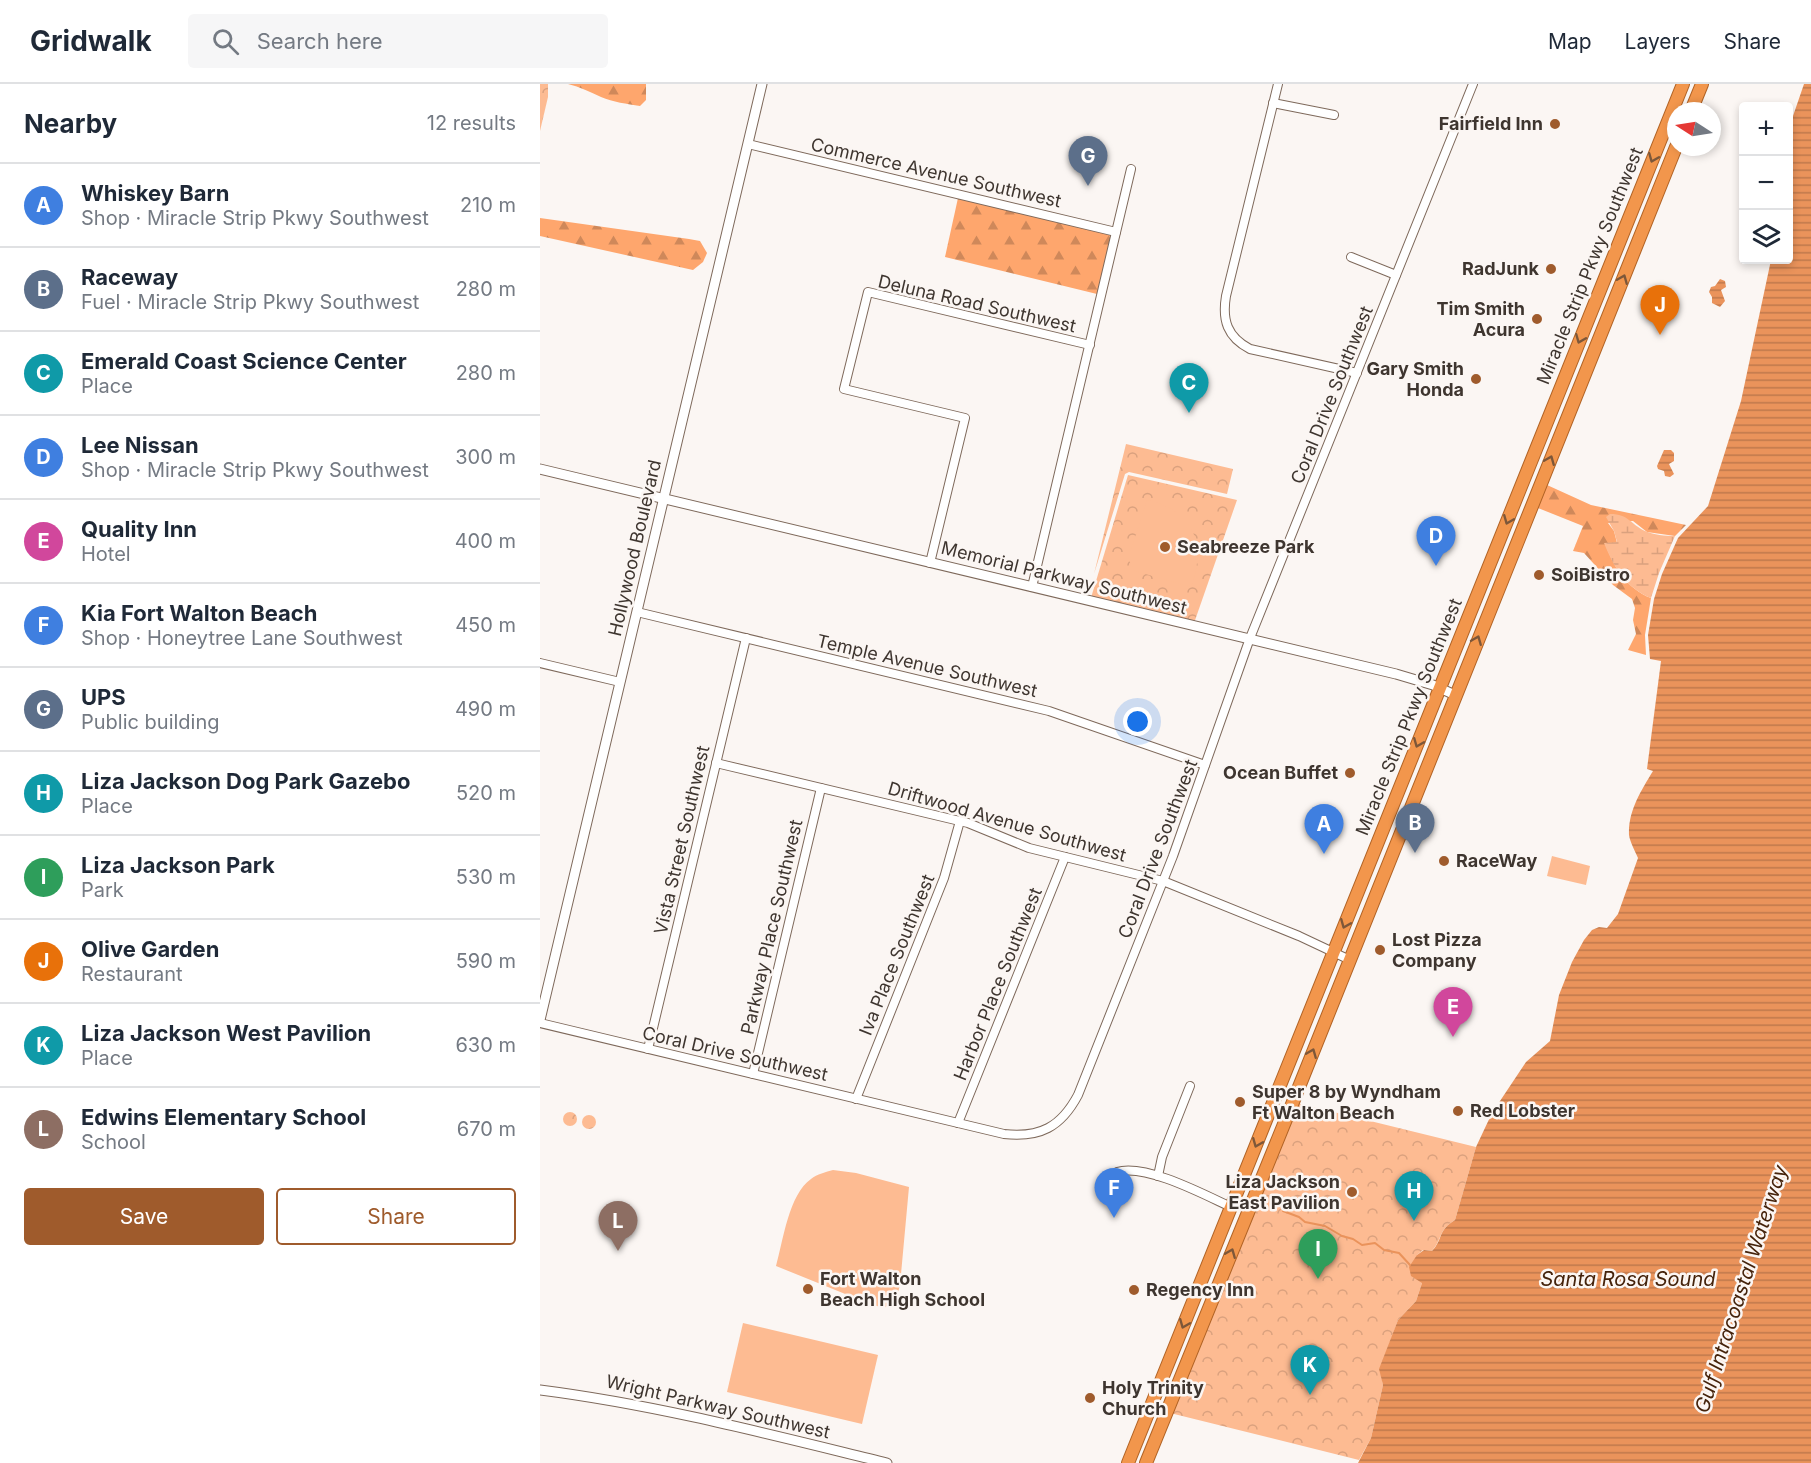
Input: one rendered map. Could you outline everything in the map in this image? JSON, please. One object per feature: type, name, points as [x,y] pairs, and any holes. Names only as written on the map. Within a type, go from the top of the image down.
[{"type":"highway","name":"Miracle Strip Pkwy Southwest","points":[[1128,1463],[1683,84]]},
{"type":"highway","points":[[1695,102],[1702,84]]},
{"type":"highway","name":"Miracle Strip Pkwy Southwest","points":[[1146,1463],[1672,156]]},
{"type":"street","name":"Hollywood Boulevard","points":[[540,1022],[762,84]]},
{"type":"street","points":[[1278,84],[1226,296],[1224,309],[1227,327],[1235,340],[1250,349],[1357,373]]},
{"type":"street","name":"Coral Drive Southwest","points":[[540,1022],[1004,1134],[1024,1135],[1044,1131],[1064,1116],[1078,1095],[1163,881],[1250,640],[1473,84]]},
{"type":"street","points":[[1273,103],[1334,115]]},
{"type":"street","name":"Commerce Avenue Southwest","points":[[748,144],[1116,232]]},
{"type":"street","points":[[1032,587],[1131,169]]},
{"type":"street","points":[[1351,257],[1396,275]]},
{"type":"street","name":"Deluna Road Southwest","points":[[930,563],[964,418],[844,389],[868,292],[1089,345]]},
{"type":"street","name":"Memorial Parkway Southwest","points":[[540,469],[1396,675],[1440,688],[1455,695]]},
{"type":"street","name":"Temple Avenue Southwest","points":[[637,612],[1049,711],[1205,765]]},
{"type":"street","name":"Vista Street Southwest","points":[[648,1049],[746,638]]},
{"type":"street","points":[[540,663],[620,682]]},
{"type":"street","name":"Driftwood Avenue Southwest","points":[[716,763],[960,821],[978,826],[1022,845],[1163,881],[1299,936],[1350,960]]},
{"type":"street","name":"Parkway Place Southwest","points":[[753,1074],[821,788]]},
{"type":"street","name":"Iva Place Southwest","points":[[856,1099],[944,878],[960,821]]},
{"type":"street","name":"Harbor Place Southwest","points":[[958,1123],[1065,857]]},
{"type":"street","points":[[1158,1176],[1162,1157],[1190,1086]]},
{"type":"street","points":[[1117,1172],[1126,1170],[1173,1180],[1231,1207]]},
{"type":"street","name":"Wright Parkway Southwest","points":[[540,1389],[658,1408],[887,1463]]},
{"type":"green space","points":[[540,84],[548,84],[548,97],[540,131]]},
{"type":"green space","points":[[568,84],[646,84],[646,100],[640,106],[620,103]]},
{"type":"green space","points":[[958,198],[1111,235],[1097,294],[945,257]]},
{"type":"green space","points":[[540,218],[700,241],[707,253],[703,262],[693,270],[540,236]]},
{"type":"green space","points":[[1126,444],[1233,469],[1227,494],[1129,472],[1125,474],[1094,574]]},
{"type":"green space","name":"Seabreeze Park","points":[[1128,475],[1237,500],[1193,626],[1090,601]]},
{"type":"green space","points":[[1547,485],[1591,505],[1686,525],[1675,536],[1647,532],[1633,521],[1608,523],[1614,531],[1617,543],[1605,543],[1612,560],[1628,583],[1651,598],[1645,635],[1646,655],[1628,650],[1636,634],[1633,620],[1635,608],[1632,599],[1613,585],[1584,553],[1573,551],[1583,526],[1538,508]]},
{"type":"green space","name":"Seabreeze Park","points":[[1147,500],[1176,512],[1193,532],[1197,544],[1197,557],[1196,572],[1191,587],[1135,571],[1128,559]]},
{"type":"green space","points":[[1610,514],[1621,516],[1648,532],[1675,536],[1651,598],[1628,583],[1616,568],[1608,552],[1604,543],[1617,542],[1606,517]]},
{"type":"green space","points":[[1552,856],[1590,866],[1586,885],[1547,876]]},
{"type":"green space","points":[[1293,1102],[1476,1147],[1455,1220],[1443,1231],[1432,1251],[1423,1250],[1417,1255],[1422,1283],[1416,1301],[1398,1320],[1380,1369],[1383,1385],[1371,1438],[1359,1460],[1166,1412]]},
{"type":"green space","points":[[570,1112],[575,1114],[577,1119],[575,1124],[570,1126],[565,1124],[563,1119],[565,1114]]},
{"type":"green space","points":[[589,1115],[594,1117],[596,1122],[594,1127],[589,1129],[584,1127],[582,1122],[584,1117]]},
{"type":"green space","points":[[833,1170],[856,1173],[909,1187],[900,1285],[896,1300],[884,1308],[776,1266],[788,1219],[797,1195],[813,1177]]},
{"type":"green space","points":[[743,1323],[878,1355],[862,1424],[727,1392]]},
{"type":"water","name":"Santa Rosa Sound","points":[[1804,84],[1811,84],[1811,1463],[1358,1463],[1371,1438],[1383,1385],[1379,1369],[1398,1320],[1416,1301],[1422,1283],[1411,1276],[1409,1267],[1417,1255],[1424,1250],[1432,1251],[1443,1231],[1455,1220],[1476,1147],[1492,1113],[1526,1062],[1550,1041],[1559,995],[1572,962],[1592,930],[1599,927],[1607,928],[1618,914],[1638,858],[1629,835],[1629,826],[1636,802],[1653,771],[1647,769],[1661,661],[1650,659],[1648,635],[1654,599],[1678,538],[1708,506],[1741,401],[1770,264],[1793,264],[1793,116]]},
{"type":"water","points":[[1720,279],[1725,281],[1726,287],[1721,290],[1725,301],[1720,307],[1712,303],[1709,292]]},
{"type":"water","points":[[1664,450],[1671,450],[1674,453],[1674,461],[1669,464],[1674,474],[1670,477],[1665,476],[1664,471],[1658,469],[1657,466]]},
{"type":"waterway","points":[[1283,1211],[1305,1222],[1325,1226],[1362,1245],[1375,1243],[1384,1250],[1399,1253],[1410,1265]]},
{"type":"place","name":"Fairfield Inn","points":[[1555,124]]},
{"type":"place","name":"UPS","points":[[1088,186]]},
{"type":"place","name":"RadJunk","points":[[1551,269]]},
{"type":"place","name":"Tim Smith Acura","points":[[1537,319]]},
{"type":"place","name":"Olive Garden","points":[[1660,335]]},
{"type":"place","name":"Gary Smith Honda","points":[[1476,379]]},
{"type":"place","name":"Emerald Coast Science Center","points":[[1189,413]]},
{"type":"place","name":"Seabreeze Park","points":[[1165,547]]},
{"type":"place","name":"Lee Nissan","points":[[1436,566]]},
{"type":"place","name":"SoiBistro","points":[[1539,575]]},
{"type":"place","name":"Ocean Buffet","points":[[1350,773]]},
{"type":"place","name":"Raceway","points":[[1415,853]]},
{"type":"place","name":"Whiskey Barn","points":[[1324,854]]},
{"type":"place","name":"RaceWay","points":[[1444,861]]},
{"type":"place","name":"Lost Pizza Company","points":[[1380,950]]},
{"type":"place","name":"Quality Inn","points":[[1453,1037]]},
{"type":"place","name":"Super 8 by Wyndham Ft Walton Beach","points":[[1240,1102]]},
{"type":"place","name":"Red Lobster","points":[[1458,1111]]},
{"type":"place","name":"Liza Jackson East Pavilion","points":[[1352,1192]]},
{"type":"place","name":"Kia Fort Walton Beach","points":[[1114,1218]]},
{"type":"place","name":"Liza Jackson Dog Park Gazebo","points":[[1414,1221]]},
{"type":"place","name":"Edwins Elementary School","points":[[618,1251]]},
{"type":"place","name":"Liza Jackson Park","points":[[1318,1279]]},
{"type":"place","name":"Fort Walton Beach High School","points":[[808,1289]]},
{"type":"place","name":"Regency Inn","points":[[1134,1290]]},
{"type":"place","name":"Liza Jackson West Pavilion","points":[[1310,1395]]},
{"type":"place","name":"Holy Trinity Church","points":[[1090,1398]]},
{"type":"water label","name":"Gulf Intracoastal Waterway","points":[[1741,1289]]}]
